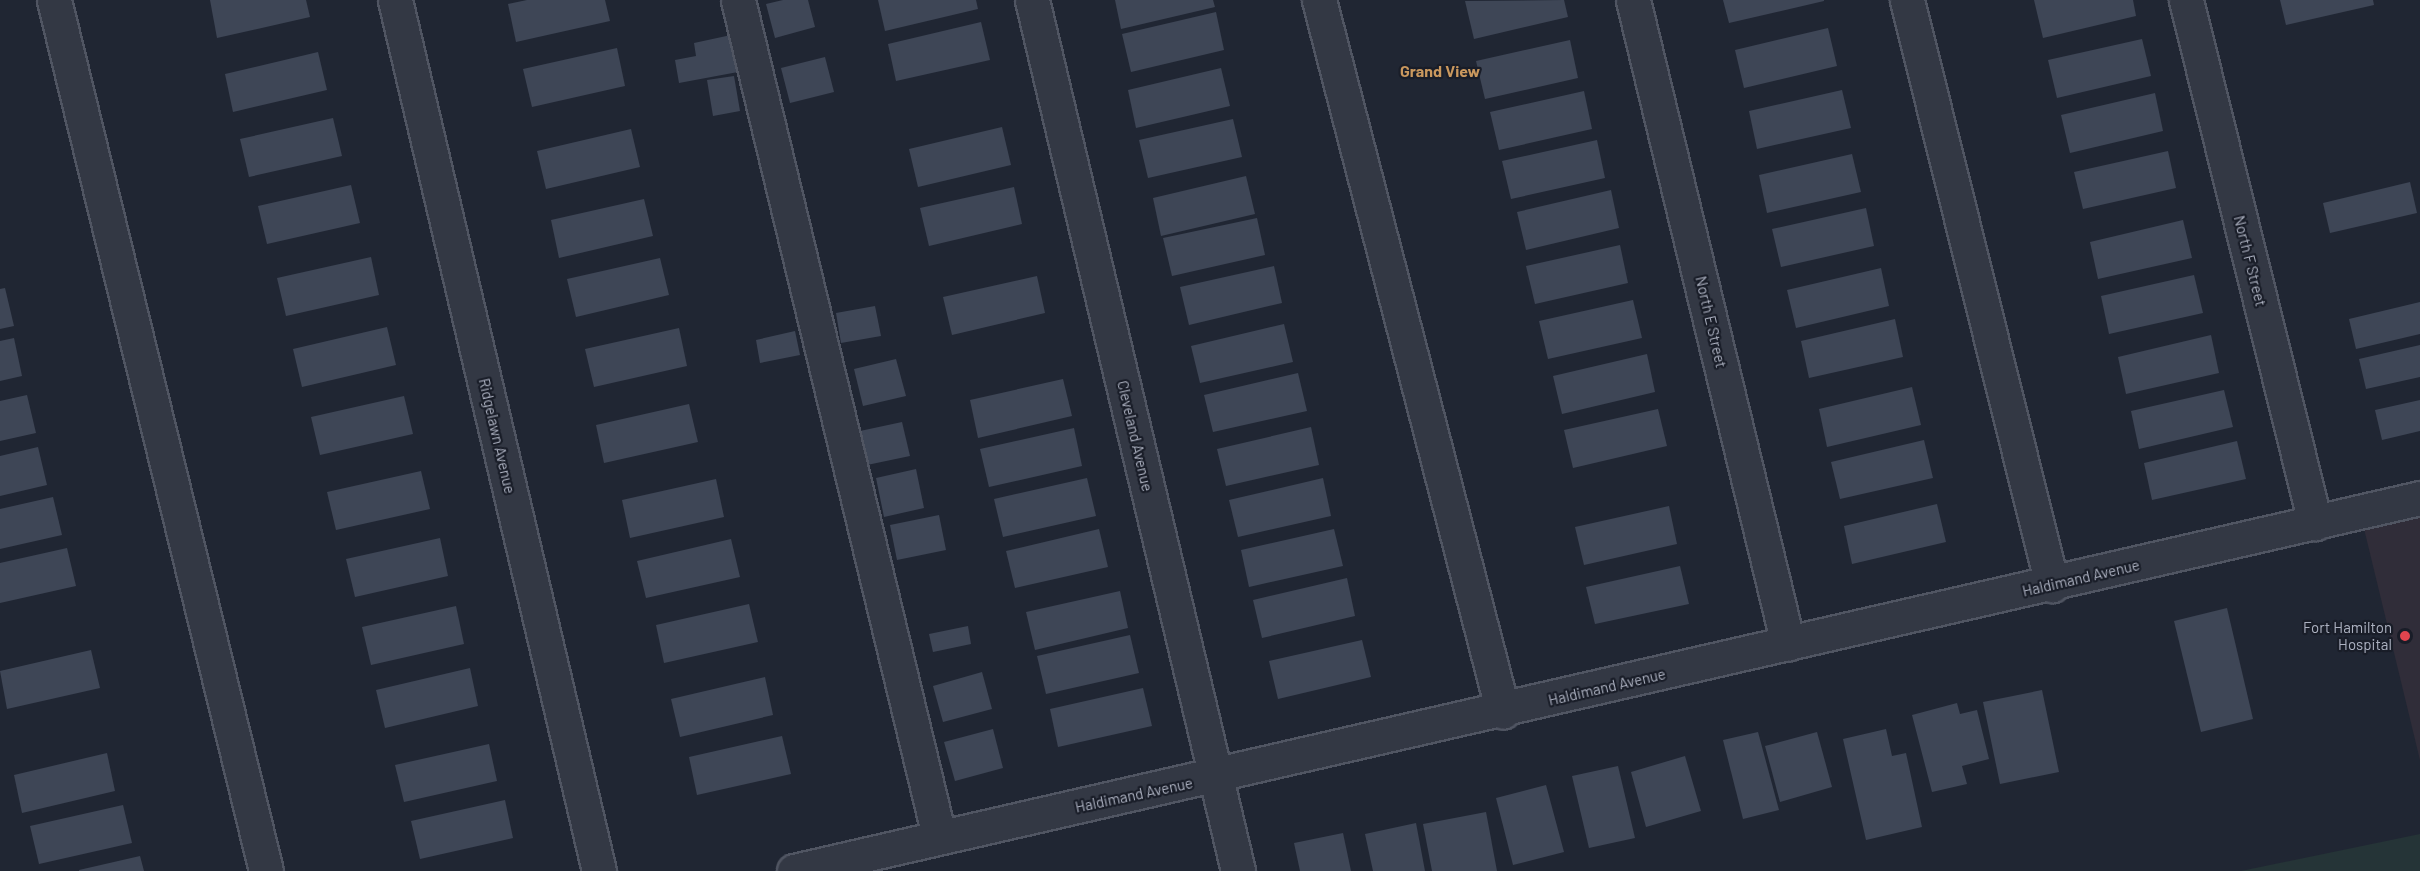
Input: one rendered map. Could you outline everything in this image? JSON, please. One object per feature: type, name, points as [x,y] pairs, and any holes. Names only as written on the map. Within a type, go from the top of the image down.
[{"type":"street","points":[[54,0],[266,871]]},
{"type":"street","name":"Ridgelawn Avenue","points":[[395,0],[599,871]]},
{"type":"street","points":[[738,0],[939,836]]},
{"type":"street","name":"Cleveland Avenue","points":[[1032,0],[1238,871]]},
{"type":"street","points":[[1319,0],[1503,711]]},
{"type":"street","name":"North E Street","points":[[1633,0],[1788,644]]},
{"type":"street","points":[[1907,0],[2052,585]]},
{"type":"street","name":"North F Street","points":[[2186,0],[2315,523]]},
{"type":"street","name":"Haldimand Avenue","points":[[794,871],[939,836],[1216,778],[2420,498]]},
{"type":"shaded area","name":"Fort Hamilton Hospital","points":[[2420,498],[2420,760],[2360,512]]},
{"type":"shaded area","points":[[2420,834],[2420,871],[2241,871]]},
{"type":"building","points":[[210,0],[306,0],[310,17],[217,38]]},
{"type":"building","points":[[527,0],[605,0],[610,21],[516,42],[508,4]]},
{"type":"building","points":[[783,0],[808,0],[815,27],[775,38],[766,4]]},
{"type":"building","points":[[878,0],[976,0],[978,9],[885,31]]},
{"type":"building","points":[[1115,0],[1213,0],[1215,7],[1121,29]]},
{"type":"building","points":[[1564,0],[1568,17],[1474,39],[1465,1]]},
{"type":"building","points":[[1723,0],[1824,0],[1824,1],[1729,23]]},
{"type":"building","points":[[2034,0],[2133,0],[2136,16],[2043,38]]},
{"type":"building","points":[[2280,0],[2373,0],[2374,5],[2286,25]]},
{"type":"building","points":[[1216,12],[1224,50],[1131,72],[1122,34]]},
{"type":"building","points":[[981,22],[990,60],[896,81],[888,44]]},
{"type":"building","points":[[1828,28],[1837,66],[1744,88],[1735,50]]},
{"type":"building","points":[[731,35],[738,72],[679,83],[675,60],[696,56],[694,43]]},
{"type":"building","points":[[2142,39],[2151,76],[2057,98],[2048,60]]},
{"type":"building","points":[[1570,40],[1578,78],[1485,99],[1476,61]]},
{"type":"building","points":[[617,48],[625,86],[532,107],[523,69]]},
{"type":"building","points":[[318,52],[327,90],[233,112],[225,74]]},
{"type":"building","points":[[825,57],[834,92],[790,103],[781,68]]},
{"type":"building","points":[[1221,68],[1230,106],[1136,128],[1128,90]]},
{"type":"building","points":[[734,76],[740,111],[713,116],[707,80]]},
{"type":"building","points":[[1842,90],[1851,128],[1757,149],[1749,111]]},
{"type":"building","points":[[1584,91],[1592,129],[1499,150],[1490,112]]},
{"type":"building","points":[[2155,93],[2163,131],[2070,153],[2061,115]]},
{"type":"building","points":[[333,118],[342,156],[249,177],[240,139]]},
{"type":"building","points":[[1233,119],[1242,157],[1148,178],[1139,140]]},
{"type":"building","points":[[1002,127],[1011,165],[918,187],[909,149]]},
{"type":"building","points":[[631,129],[640,167],[546,189],[537,151]]},
{"type":"building","points":[[1597,140],[1605,178],[1511,199],[1502,161]]},
{"type":"building","points":[[2168,151],[2176,188],[2083,209],[2074,172]]},
{"type":"building","points":[[1852,154],[1861,192],[1767,213],[1759,175]]},
{"type":"building","points":[[1246,176],[1255,214],[1161,236],[1153,198]]},
{"type":"building","points":[[2410,182],[2417,213],[2330,233],[2323,203]]},
{"type":"building","points":[[351,185],[360,223],[267,244],[258,206]]},
{"type":"building","points":[[1014,187],[1022,224],[929,246],[920,208]]},
{"type":"building","points":[[1611,190],[1619,228],[1526,250],[1517,212]]},
{"type":"building","points":[[644,199],[653,236],[559,258],[551,220]]},
{"type":"building","points":[[1866,208],[1874,246],[1781,267],[1772,229]]},
{"type":"building","points":[[1257,218],[1265,255],[1172,276],[1163,238]]},
{"type":"building","points":[[2183,220],[2192,258],[2098,279],[2090,242]]},
{"type":"building","points":[[1620,245],[1628,283],[1535,304],[1526,266]]},
{"type":"building","points":[[371,257],[379,295],[286,316],[277,278]]},
{"type":"building","points":[[660,258],[669,295],[576,317],[567,279]]},
{"type":"building","points":[[1274,266],[1282,303],[1189,325],[1180,287]]},
{"type":"building","points":[[1881,268],[1889,306],[1796,328],[1787,290]]},
{"type":"building","points":[[2194,275],[2203,313],[2109,334],[2101,296]]},
{"type":"building","points":[[1037,276],[1045,313],[952,335],[943,297]]},
{"type":"building","points":[[5,288],[14,326],[0,329],[0,289]]},
{"type":"building","points":[[1633,300],[1642,338],[1548,359],[1539,321]]},
{"type":"building","points":[[2420,302],[2420,334],[2356,349],[2349,319]]},
{"type":"building","points":[[875,306],[881,336],[841,343],[836,313]]},
{"type":"building","points":[[1895,319],[1903,357],[1809,378],[1801,341]]},
{"type":"building","points":[[1284,324],[1293,362],[1200,383],[1191,346]]},
{"type":"building","points":[[387,327],[396,365],[302,387],[293,349]]},
{"type":"building","points":[[679,328],[687,366],[594,387],[585,349]]},
{"type":"building","points":[[795,331],[800,355],[760,363],[756,340]]},
{"type":"building","points":[[2211,335],[2219,373],[2126,394],[2118,357]]},
{"type":"building","points":[[14,338],[22,376],[0,381],[0,341]]},
{"type":"building","points":[[2420,345],[2420,377],[2366,389],[2359,359]]},
{"type":"building","points":[[1647,354],[1655,392],[1562,414],[1553,376]]},
{"type":"building","points":[[896,359],[906,396],[863,406],[854,369]]},
{"type":"building","points":[[1298,373],[1307,411],[1213,432],[1204,395]]},
{"type":"building","points":[[1063,379],[1072,416],[978,438],[970,400]]},
{"type":"building","points":[[1912,387],[1921,425],[1827,447],[1819,409]]},
{"type":"building","points":[[2224,390],[2233,427],[2139,449],[2131,411]]},
{"type":"building","points":[[27,395],[36,433],[0,441],[0,401]]},
{"type":"building","points":[[404,396],[413,434],[320,455],[311,417]]},
{"type":"building","points":[[2420,400],[2420,431],[2382,440],[2375,410]]},
{"type":"building","points":[[689,404],[698,442],[604,463],[596,425]]},
{"type":"building","points":[[1658,409],[1667,446],[1573,468],[1564,430]]},
{"type":"building","points":[[902,422],[910,456],[867,465],[860,431]]},
{"type":"building","points":[[1311,427],[1319,465],[1226,486],[1217,449]]},
{"type":"building","points":[[1074,428],[1082,466],[989,487],[980,449]]},
{"type":"building","points":[[1924,440],[1933,478],[1840,499],[1831,462]]},
{"type":"building","points":[[2237,441],[2246,479],[2152,500],[2144,463]]},
{"type":"building","points":[[38,447],[47,485],[0,496],[0,456]]},
{"type":"building","points":[[916,469],[924,508],[884,517],[876,478]]},
{"type":"building","points":[[421,471],[430,509],[336,530],[327,492]]},
{"type":"building","points":[[1087,478],[1096,516],[1003,537],[994,499]]},
{"type":"building","points":[[1323,478],[1331,516],[1238,537],[1229,500]]},
{"type":"building","points":[[716,479],[724,517],[630,538],[622,500]]},
{"type":"building","points":[[53,497],[62,535],[0,549],[0,509]]},
{"type":"building","points":[[1937,504],[1946,542],[1852,564],[1844,526]]},
{"type":"building","points":[[1669,506],[1677,544],[1584,565],[1575,527]]},
{"type":"building","points":[[939,515],[946,550],[897,560],[890,525]]},
{"type":"building","points":[[1099,529],[1108,567],[1015,588],[1006,551]]},
{"type":"building","points":[[1334,529],[1343,566],[1249,587],[1241,550]]},
{"type":"building","points":[[440,538],[448,576],[355,597],[346,559]]},
{"type":"building","points":[[731,539],[740,577],[646,598],[637,561]]},
{"type":"building","points":[[67,548],[76,586],[0,603],[0,563]]},
{"type":"building","points":[[1680,566],[1689,604],[1595,624],[1586,587]]},
{"type":"building","points":[[1347,578],[1355,616],[1262,638],[1253,600]]},
{"type":"building","points":[[1120,591],[1128,628],[1035,650],[1026,612]]},
{"type":"building","points":[[749,604],[758,642],[664,663],[656,625]]},
{"type":"building","points":[[456,606],[464,644],[371,665],[362,627]]},
{"type":"building","points":[[2227,608],[2253,719],[2201,732],[2174,621]]},
{"type":"building","points":[[968,626],[971,644],[933,652],[929,634]]},
{"type":"building","points":[[1130,635],[1139,673],[1046,694],[1037,656]]},
{"type":"building","points":[[1362,640],[1371,677],[1278,699],[1269,661]]},
{"type":"building","points":[[91,650],[100,688],[7,709],[0,671]]},
{"type":"building","points":[[470,668],[478,706],[385,728],[376,690]]},
{"type":"building","points":[[982,672],[992,709],[943,722],[933,686]]},
{"type":"building","points":[[765,677],[773,715],[680,737],[671,699]]},
{"type":"building","points":[[1143,688],[1152,726],[1058,747],[1050,709]]},
{"type":"building","points":[[2042,690],[2059,772],[2000,784],[1983,702]]},
{"type":"building","points":[[1957,703],[1960,714],[1977,710],[1989,759],[1962,766],[1967,784],[1932,792],[1912,715]]},
{"type":"building","points":[[993,729],[1003,768],[955,781],[944,742]]},
{"type":"building","points":[[1886,729],[1892,756],[1906,753],[1922,827],[1866,840],[1843,739]]},
{"type":"building","points":[[1758,732],[1779,810],[1743,819],[1723,740]]},
{"type":"building","points":[[1817,732],[1832,787],[1780,802],[1765,746]]},
{"type":"building","points":[[782,736],[791,774],[697,795],[689,757]]},
{"type":"building","points":[[489,744],[497,781],[404,802],[395,765]]},
{"type":"building","points":[[107,753],[115,791],[22,813],[14,775]]},
{"type":"building","points":[[1685,756],[1701,811],[1646,827],[1631,772]]},
{"type":"building","points":[[1618,766],[1635,838],[1589,848],[1572,776]]},
{"type":"building","points":[[1546,785],[1564,852],[1513,865],[1496,798]]},
{"type":"building","points":[[505,800],[513,838],[420,859],[411,821]]},
{"type":"building","points":[[123,805],[132,843],[39,864],[30,826]]},
{"type":"building","points":[[1486,812],[1497,871],[1432,871],[1423,824]]},
{"type":"building","points":[[1416,823],[1425,871],[1373,871],[1365,834]]},
{"type":"building","points":[[1343,833],[1351,871],[1300,871],[1294,843]]},
{"type":"building","points":[[140,856],[144,871],[79,871],[79,870]]},
{"type":"place","name":"Fort Hamilton Hospital","points":[[2405,636]]},
{"type":"district","name":"Grand View","points":[[1440,71]]}]
